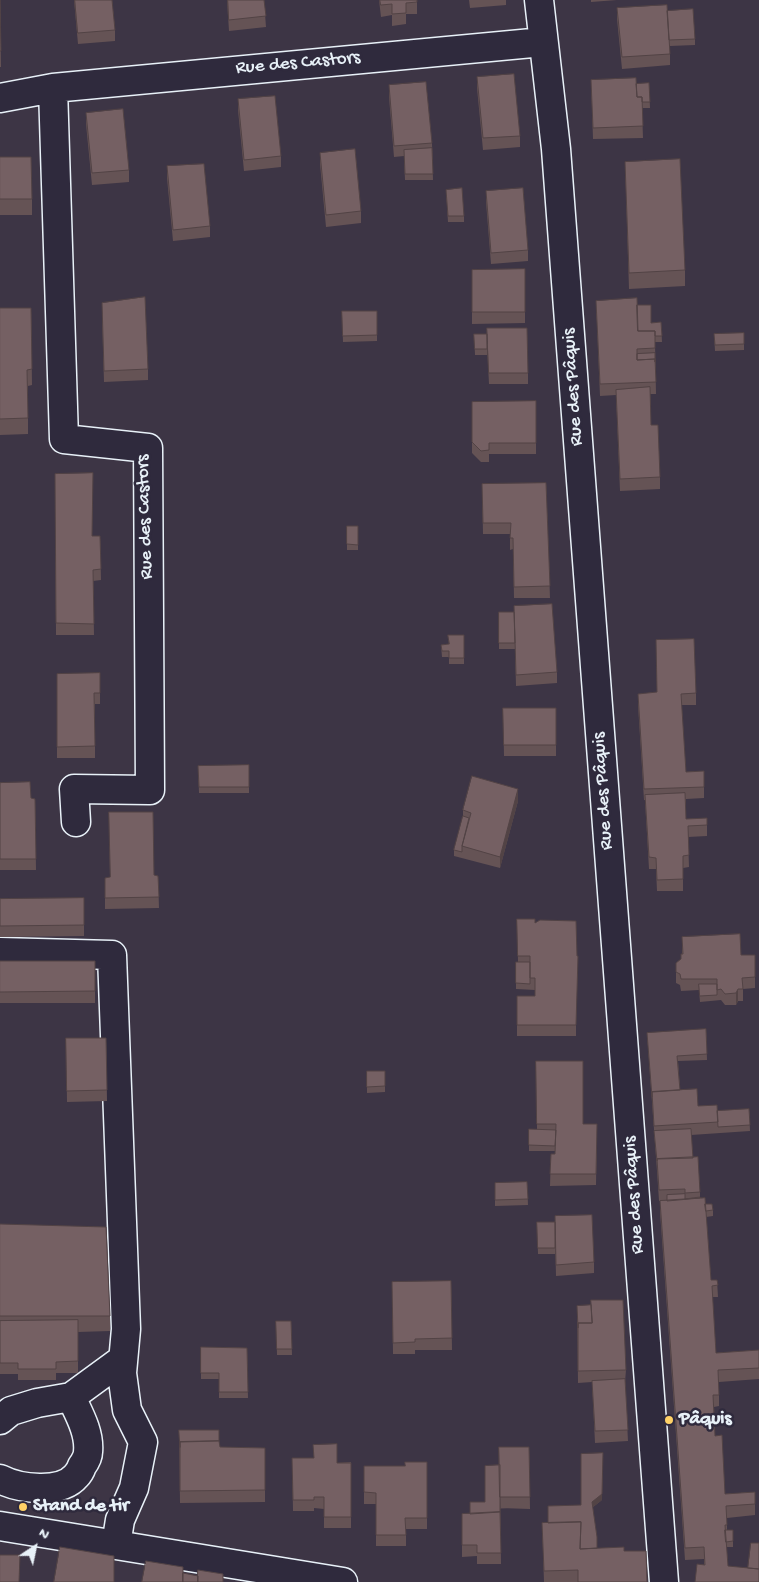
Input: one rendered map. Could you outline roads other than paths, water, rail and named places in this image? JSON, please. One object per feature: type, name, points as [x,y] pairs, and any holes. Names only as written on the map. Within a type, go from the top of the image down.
[{"type":"street","name":"Rue des Pâquis","points":[[539,0],[556,148],[664,1582]]},
{"type":"street","name":"Rue des Castors","points":[[0,98],[53,88],[543,42]]},
{"type":"street","name":"Rue des Castors","points":[[53,88],[64,439],[148,448],[150,790],[74,789],[76,822]]},
{"type":"street","points":[[0,952],[112,954],[125,1319],[122,1373],[127,1410],[143,1442],[134,1488],[120,1520],[116,1545]]},
{"type":"street","points":[[0,1420],[12,1411],[37,1403],[71,1397],[123,1359]]},
{"type":"street","points":[[0,1479],[20,1486],[43,1489],[63,1484],[76,1477],[89,1453],[87,1436],[71,1397]]},
{"type":"street","points":[[0,1526],[343,1582]]},
{"type":"place","name":"Pâquis","points":[[669,1420]]},
{"type":"place","name":"Stand de tir","points":[[23,1507]]}]
